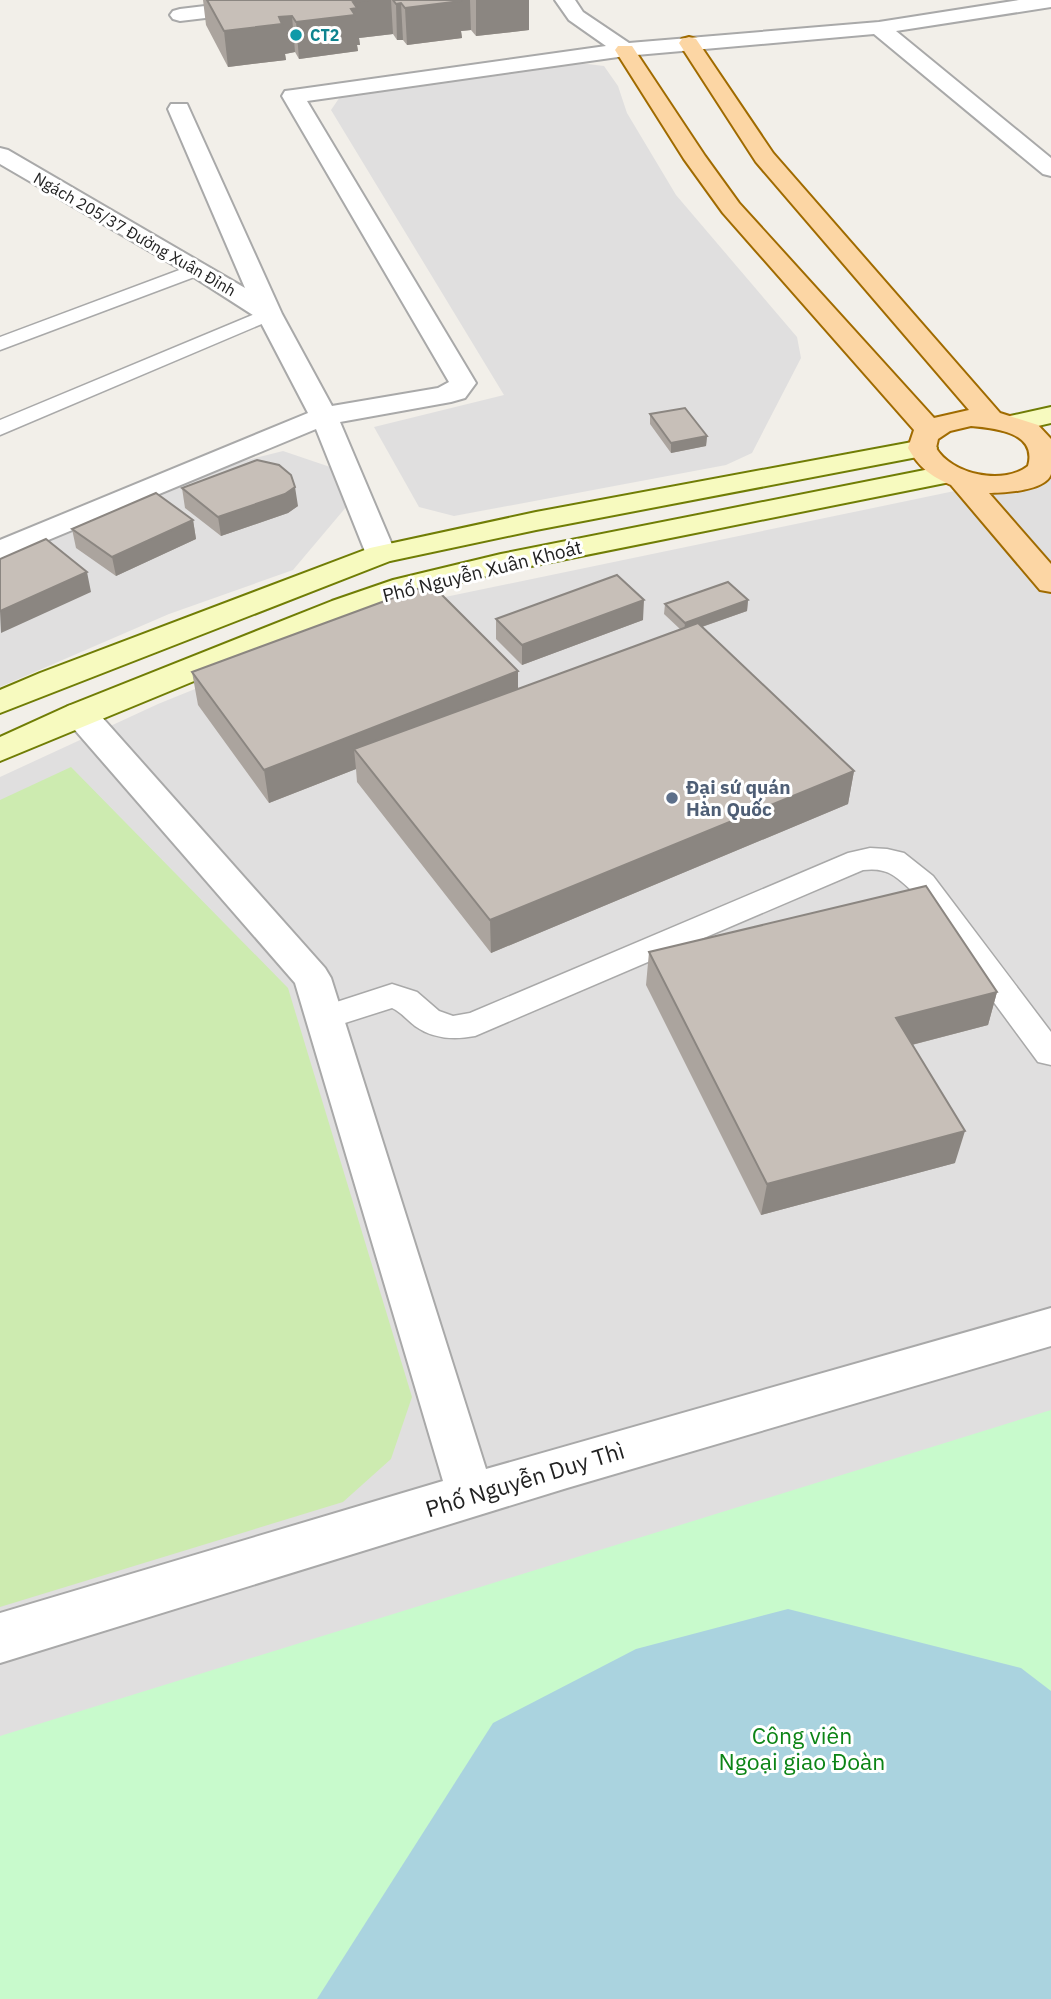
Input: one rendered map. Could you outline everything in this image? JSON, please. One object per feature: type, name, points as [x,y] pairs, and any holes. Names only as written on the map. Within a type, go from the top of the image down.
[{"type":"main road","points":[[689,43],[764,157],[1001,421]]},
{"type":"main road","points":[[625,50],[695,159],[731,208],[926,440],[931,465],[954,478],[985,485],[1015,483],[1039,474],[1049,462],[1041,441],[1028,431],[1001,421],[953,420],[926,440]]},
{"type":"main road","points":[[954,478],[1051,583]]},
{"type":"street","points":[[180,15],[305,0]]},
{"type":"street","points":[[565,0],[576,16],[625,50]]},
{"type":"street","points":[[0,551],[324,416],[441,396],[456,392],[463,383],[293,96],[625,50],[879,28],[1051,1]]},
{"type":"street","points":[[879,28],[1051,169]]},
{"type":"street","points":[[179,109],[269,314],[324,416],[381,554],[404,587]]},
{"type":"street","name":"Ngách 205/37 Đường Xuân Đỉnh","points":[[0,155],[198,269],[269,314]]},
{"type":"street","points":[[1001,421],[1051,415]]},
{"type":"street","name":"Phố Nguyễn Xuân Khoát","points":[[0,703],[51,680],[381,554],[926,440]]},
{"type":"street","name":"Phố Nguyễn Xuân Khoát","points":[[0,750],[80,714],[343,608],[404,587],[501,563],[954,478]]},
{"type":"street","points":[[80,714],[312,978],[471,1496]]},
{"type":"street","name":"Phố Nguyễn Duy Thì","points":[[0,1638],[471,1496],[1051,1327]]},
{"type":"lane","points":[[0,344],[198,269]]},
{"type":"lane","points":[[0,428],[269,314]]},
{"type":"lane","points":[[323,1018],[392,996],[406,1000],[428,1019],[452,1028],[475,1024],[858,860],[886,856],[899,862],[922,883],[1049,1053]]},
{"type":"shaded area","points":[[556,60],[604,66],[618,86],[627,113],[676,195],[797,337],[801,358],[752,453],[726,465],[454,516],[419,507],[374,427],[504,395],[331,110],[342,94]]},
{"type":"shaded area","points":[[283,451],[342,471],[347,506],[293,570],[169,614],[0,687],[0,556],[215,468]]},
{"type":"shaded area","points":[[1051,471],[1051,1999],[0,1999],[0,777],[158,704],[397,607]]},
{"type":"green space","points":[[71,767],[288,988],[412,1397],[391,1459],[343,1502],[0,1607],[0,800]]},
{"type":"green space","name":"Công viên Ngoại giao Đoàn","points":[[1051,1410],[1051,1999],[0,1999],[0,1736]]},
{"type":"water","points":[[788,1609],[1021,1668],[1051,1691],[1051,1999],[317,1999],[493,1723],[636,1649]]},
{"type":"building","points":[[207,0],[369,0],[353,2],[357,8],[351,9],[355,15],[296,22],[292,16],[279,17],[282,24],[224,31]]},
{"type":"building","points":[[393,0],[460,0],[461,1],[405,8]]},
{"type":"building","points":[[685,408],[707,436],[671,443],[650,414]]},
{"type":"building","points":[[257,460],[279,465],[291,475],[295,487],[285,494],[218,517],[182,488]]},
{"type":"building","points":[[156,493],[193,520],[112,557],[72,529]]},
{"type":"building","points":[[46,539],[87,572],[0,611],[0,559]]},
{"type":"building","points":[[617,575],[644,600],[522,645],[496,619]]},
{"type":"building","points":[[728,582],[748,600],[685,623],[665,604]]},
{"type":"building","points":[[431,584],[518,671],[264,770],[192,672]]},
{"type":"building","points":[[698,623],[854,771],[490,920],[354,749]]},
{"type":"building","points":[[926,886],[997,992],[896,1018],[965,1131],[767,1184],[649,952]]},
{"type":"place","name":"CT2","points":[[296,35]]},
{"type":"place","name":"Đại sứ quán Hàn Quốc","points":[[672,798]]}]
